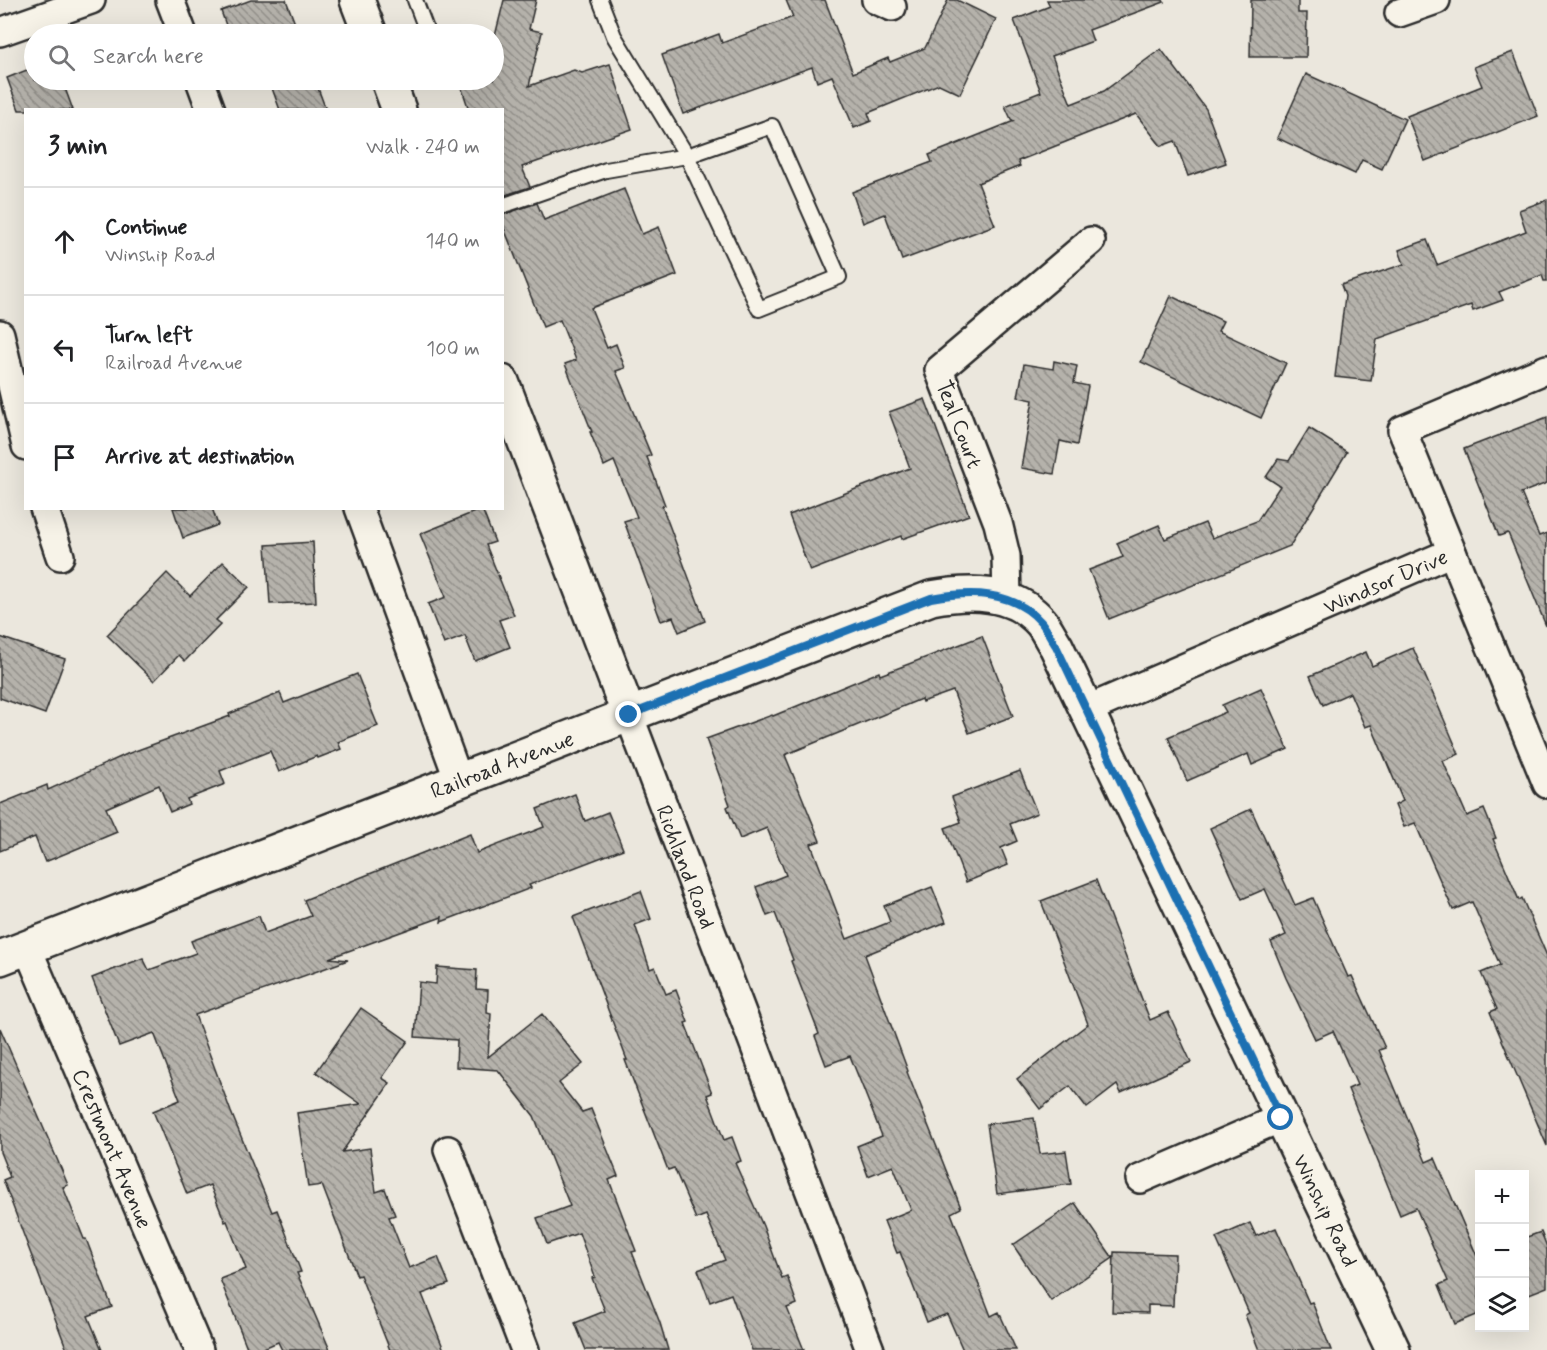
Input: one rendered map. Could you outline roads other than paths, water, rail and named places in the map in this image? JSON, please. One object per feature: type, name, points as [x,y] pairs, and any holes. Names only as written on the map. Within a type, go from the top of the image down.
[{"type":"street","points":[[0,32],[91,0]]},
{"type":"street","points":[[170,0],[179,24]]},
{"type":"street","points":[[357,0],[366,24]]},
{"type":"street","points":[[1399,13],[1436,0]]},
{"type":"street","points":[[204,90],[210,108]]},
{"type":"street","points":[[391,90],[398,108]]},
{"type":"street","name":"Teal Court","points":[[1007,600],[1006,556],[998,523],[939,370],[1091,241]]},
{"type":"street","points":[[0,334],[24,437]]},
{"type":"street","name":"Windsor Drive","points":[[1086,710],[1452,552],[1402,430],[1547,369]]},
{"type":"street","name":"Richland Road","points":[[504,387],[870,1350]]},
{"type":"street","points":[[45,510],[60,556]]},
{"type":"street","points":[[359,510],[459,781]]},
{"type":"street","points":[[1452,552],[1547,784]]},
{"type":"street","name":"Railroad Avenue","points":[[14,953],[931,598],[960,593],[993,595],[1007,600]]},
{"type":"street","name":"Winship Road","points":[[1007,600],[1026,609],[1041,622],[1056,646],[1393,1350]]},
{"type":"street","name":"Crestmont Avenue","points":[[14,953],[199,1350]]},
{"type":"street","points":[[1140,1179],[1281,1118]]},
{"type":"street","points":[[448,1150],[525,1350]]},
{"type":"lane","points":[[415,0],[424,24]]},
{"type":"lane","points":[[504,205],[606,170],[687,156],[772,126],[839,277],[759,309],[687,156],[614,36],[600,0]]}]
